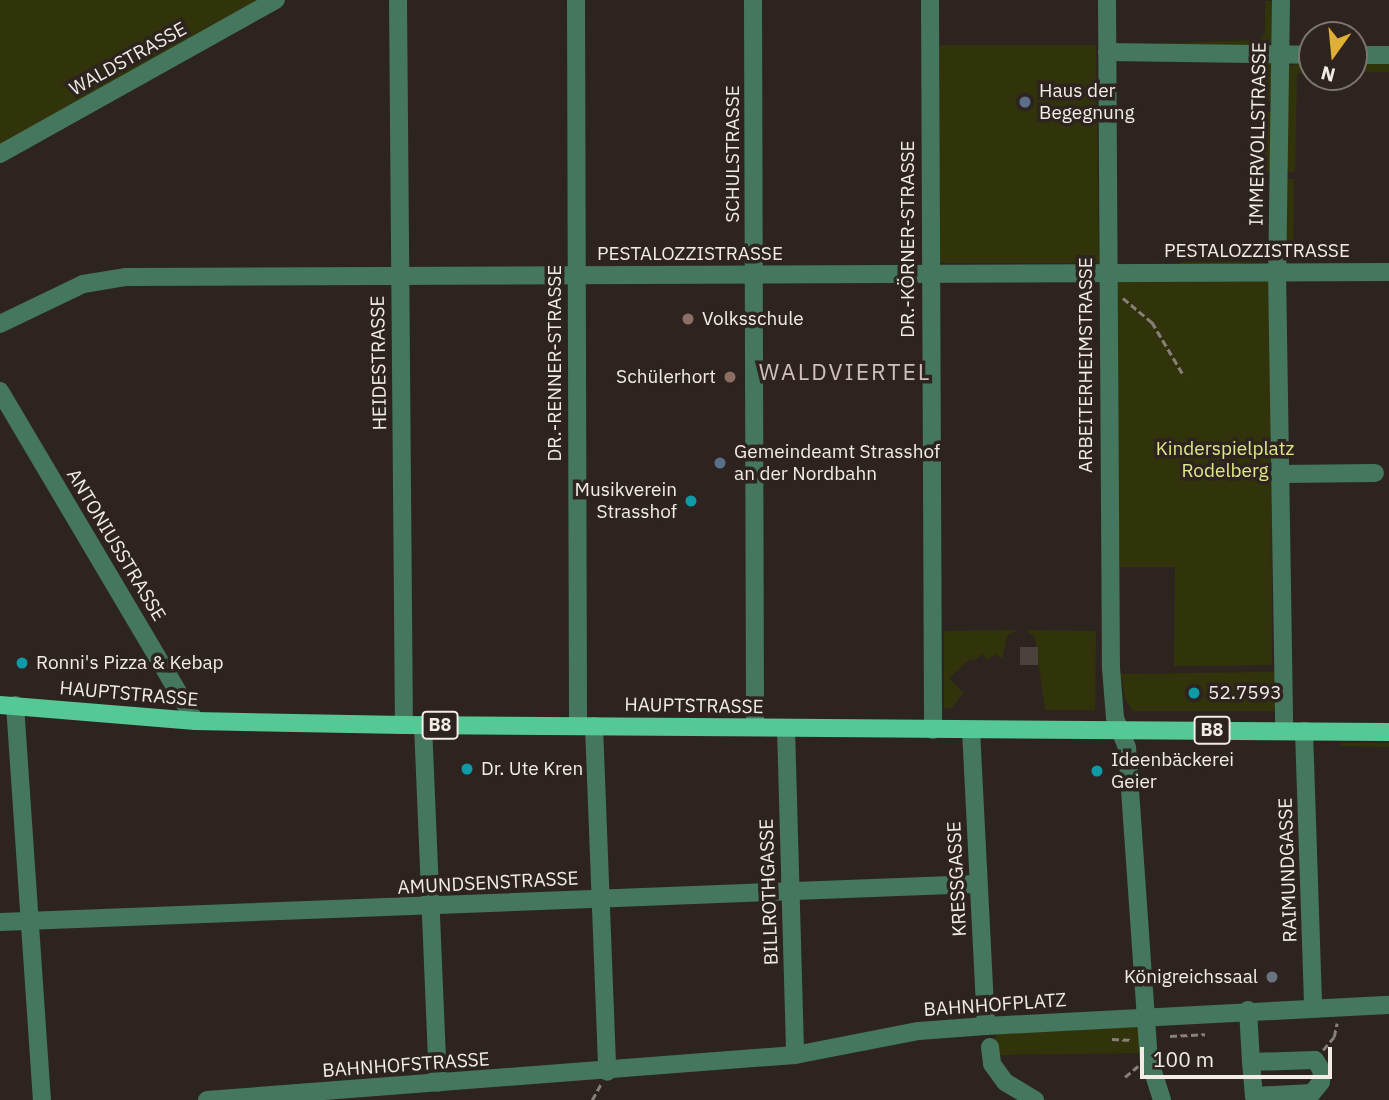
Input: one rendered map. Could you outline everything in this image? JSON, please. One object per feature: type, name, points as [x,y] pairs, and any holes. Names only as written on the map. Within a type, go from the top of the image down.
[{"type":"main road","name":"HAUPTSTRASSE","points":[[7,705],[195,721],[933,730],[1389,732]]},
{"type":"street","name":"WALDSTRASSE","points":[[0,154],[276,0]]},
{"type":"street","name":"HEIDESTRASSE","points":[[398,0],[404,725]]},
{"type":"street","name":"DR.-RENNER-STRASSE","points":[[576,0],[575,276],[586,726],[603,899],[607,1072]]},
{"type":"street","name":"SCHULSTRASSE","points":[[753,0],[755,727]]},
{"type":"street","name":"DR.-KÖRNER-STRASSE","points":[[930,0],[929,273],[933,730]]},
{"type":"street","name":"ARBEITERHEIMSTRASSE","points":[[1107,0],[1110,632],[1119,730],[1127,747],[1149,1059],[1162,1100]]},
{"type":"street","name":"IMMERVOLLSTRASSE","points":[[1281,0],[1277,271],[1284,731]]},
{"type":"street","points":[[1107,52],[1298,55]]},
{"type":"street","points":[[1368,55],[1389,55]]},
{"type":"street","name":"PESTALOZZISTRASSE","points":[[0,324],[83,284],[125,277],[755,276],[929,273],[1107,279],[1277,271],[1389,272]]},
{"type":"street","name":"ANTONIUSSTRASSE","points":[[0,391],[195,721]]},
{"type":"street","points":[[1280,474],[1375,473]]},
{"type":"street","points":[[7,705],[30,920],[42,1100]]},
{"type":"street","points":[[423,725],[433,903],[438,1083]]},
{"type":"street","name":"BILLROTHGASSE","points":[[786,728],[795,1055]]},
{"type":"street","name":"KRESSGASSE","points":[[971,730],[986,1026]]},
{"type":"street","name":"RAIMUNDGASSE","points":[[1304,731],[1313,1008]]},
{"type":"street","name":"AMUNDSENSTRASSE","points":[[0,922],[413,907],[433,903],[790,894],[978,884]]},
{"type":"street","name":"BAHNHOFPLATZ","points":[[607,1072],[795,1055],[919,1031],[1248,1010],[1389,1005]]},
{"type":"street","points":[[1248,1010],[1251,1062],[1254,1096],[1312,1093],[1321,1082],[1322,1071],[1315,1060],[1251,1062]]},
{"type":"street","points":[[990,1047],[992,1064],[1005,1082],[1035,1100]]},
{"type":"street","name":"BAHNHOFSTRASSE","points":[[207,1100],[607,1072]]},
{"type":"path","points":[[1107,279],[1152,323],[1184,376]]},
{"type":"path","points":[[1315,1060],[1338,1030],[1336,1007]]},
{"type":"path","points":[[1170,1036],[1205,1034]]},
{"type":"path","points":[[1112,1039],[1137,1040]]},
{"type":"green space","points":[[0,0],[261,0],[0,147]]},
{"type":"green space","points":[[1265,1],[1276,1],[1276,36],[1264,49],[1119,45],[1259,40],[1265,34]]},
{"type":"green space","points":[[940,45],[1096,45],[1099,263],[940,263]]},
{"type":"green space","points":[[1234,58],[1267,59],[1273,65],[1273,101],[1265,101],[1265,70],[1259,63],[1234,63]]},
{"type":"green space","points":[[1368,58],[1389,58],[1389,72],[1368,72]]},
{"type":"green space","points":[[1298,63],[1295,172],[1285,172],[1288,67]]},
{"type":"green space","points":[[1265,112],[1273,112],[1276,173],[1265,173]]},
{"type":"green space","points":[[1285,179],[1294,179],[1293,259],[1285,259]]},
{"type":"green space","points":[[1272,261],[1180,267],[1182,262]]},
{"type":"green space","name":"Kinderspielplatz Rodelberg","points":[[1111,278],[1271,278],[1272,665],[1174,666],[1175,567],[1120,567]]},
{"type":"green space","points":[[1017,630],[1007,636],[1002,659],[995,654],[988,660],[982,654],[974,661],[971,658],[949,678],[963,693],[952,708],[944,708],[944,631]]},
{"type":"green space","points":[[1026,630],[1096,631],[1095,710],[1045,710],[1035,638]]},
{"type":"green space","points":[[1276,672],[1277,711],[1133,711],[1125,699],[1121,674]]},
{"type":"green space","points":[[1341,743],[1389,743],[1389,747],[1342,746]]},
{"type":"green space","points":[[1142,1021],[1143,1053],[999,1055],[994,1039],[1002,1028]]},
{"type":"tunnel","points":[[1029,647],[1029,670]]},
{"type":"place","name":"Haus der Begegnung","points":[[1025,102]]},
{"type":"place","name":"Volksschule","points":[[688,319]]},
{"type":"place","name":"Schülerhort","points":[[730,377]]},
{"type":"place","name":"Gemeindeamt Strasshof an der Nordbahn","points":[[720,463]]},
{"type":"place","name":"Musikverein Strasshof","points":[[691,501]]},
{"type":"place","name":"Ronni's Pizza & Kebap","points":[[22,663]]},
{"type":"place","name":"52.7593","points":[[1194,693]]},
{"type":"place","name":"Dr. Ute Kren","points":[[467,769]]},
{"type":"place","name":"Ideenbäckerei Geier","points":[[1097,771]]},
{"type":"place","name":"Königreichssaal","points":[[1272,977]]},
{"type":"district","name":"WALDVIERTEL","points":[[845,371]]}]
